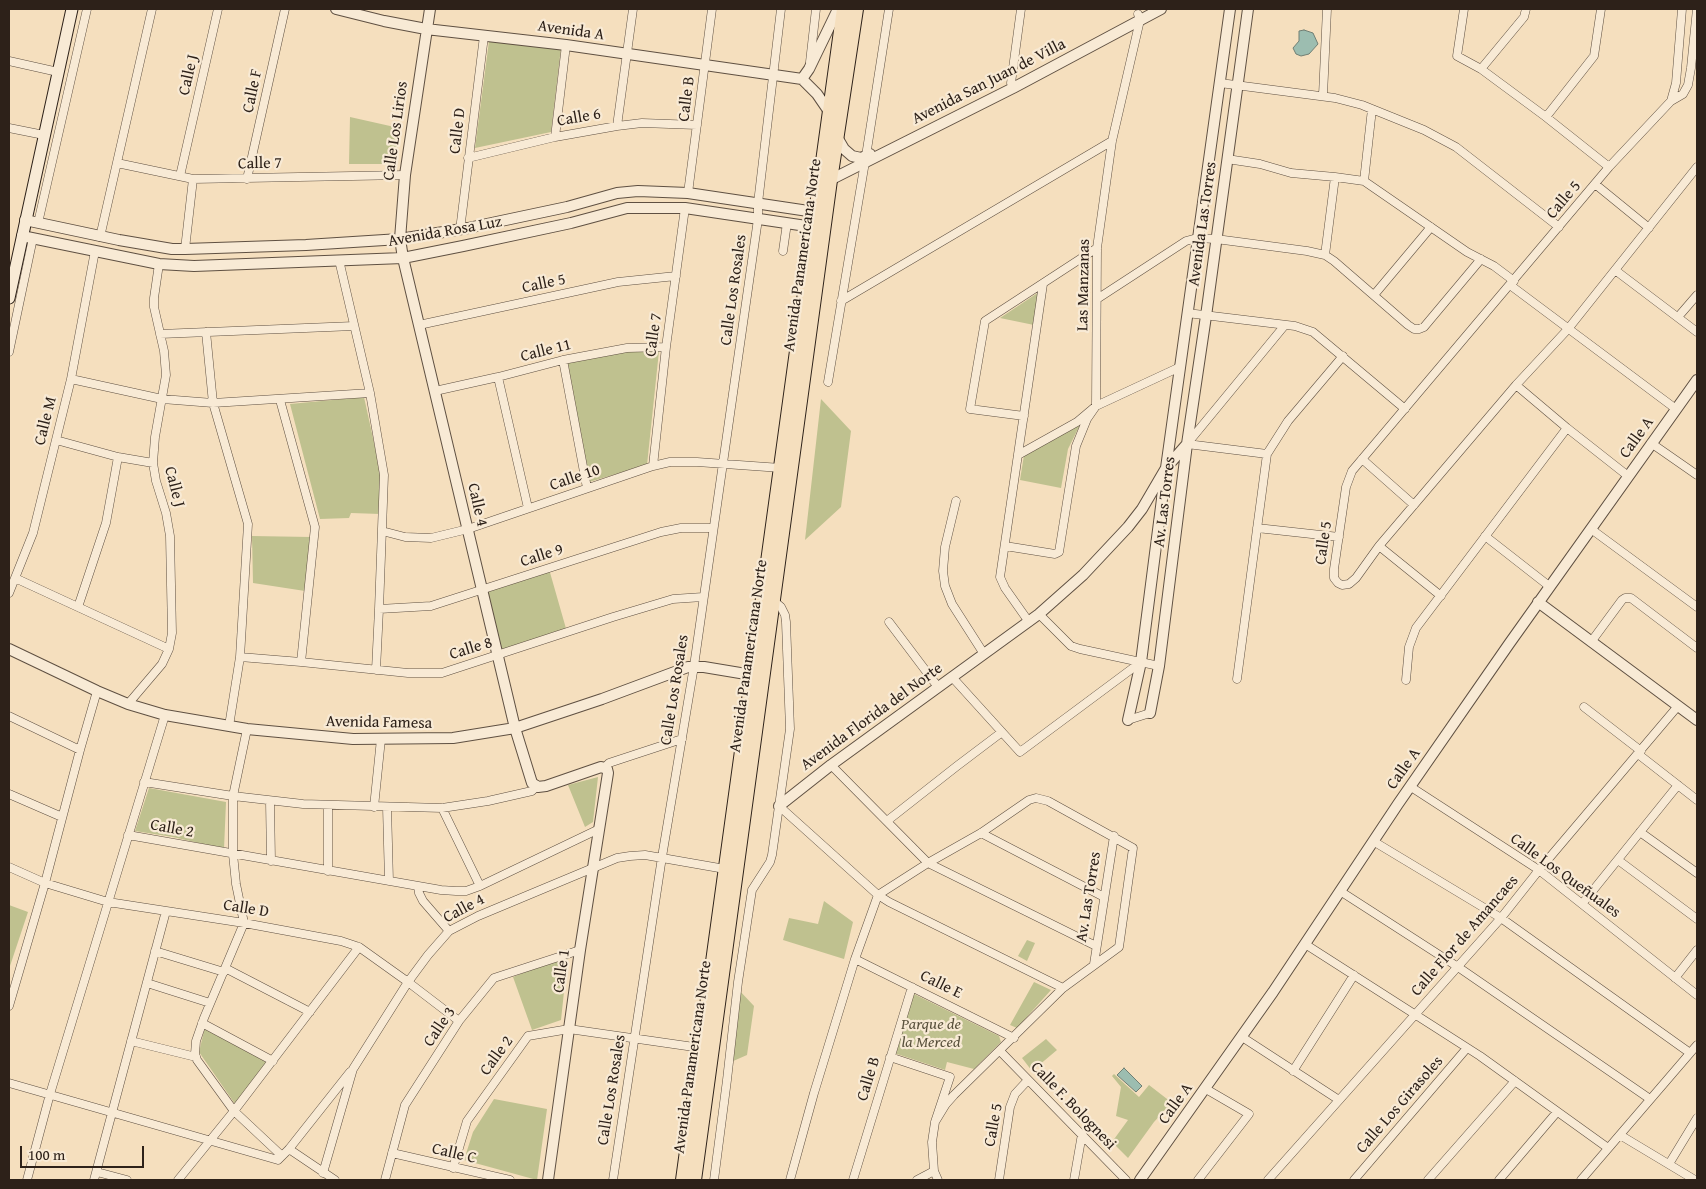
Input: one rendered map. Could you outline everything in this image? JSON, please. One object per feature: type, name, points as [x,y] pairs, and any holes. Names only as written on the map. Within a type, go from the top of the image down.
[{"type":"highway","name":"Avenida Panamericana Norte","points":[[683,1180],[844,9]]},
{"type":"highway","name":"Avenida Panamericana Norte","points":[[694,1180],[830,180],[856,9]]},
{"type":"main road","points":[[9,297],[72,9]]},
{"type":"street","points":[[38,223],[86,9]]},
{"type":"street","points":[[100,237],[152,9]]},
{"type":"street","name":"Calle J","points":[[180,176],[218,9]]},
{"type":"street","name":"Calle F","points":[[247,179],[285,9]]},
{"type":"street","name":"Avenida A","points":[[336,9],[384,21],[426,28],[566,45],[802,79]]},
{"type":"street","name":"Calle Los Lirios","points":[[403,258],[400,239],[405,175],[430,9]]},
{"type":"street","points":[[617,126],[633,9]]},
{"type":"street","name":"Calle B","points":[[688,193],[712,9]]},
{"type":"street","name":"Calle Los Rosales","points":[[613,1180],[662,857],[694,666],[723,464],[758,219],[758,203],[781,9]]},
{"type":"street","points":[[809,69],[816,9]]},
{"type":"street","points":[[830,112],[802,79],[809,69],[838,9]]},
{"type":"street","points":[[828,382],[866,159],[889,9]]},
{"type":"street","points":[[1012,86],[1021,9]]},
{"type":"street","name":"Avenida San Juan de Villa","points":[[1139,17],[1148,9]]},
{"type":"street","name":"Avenida San Juan de Villa","points":[[830,180],[866,159],[1012,86],[1139,17],[1161,9]]},
{"type":"street","name":"Avenida Las Torres","points":[[1180,367],[1230,9]]},
{"type":"street","name":"Avenida Las Torres","points":[[1187,444],[1248,9]]},
{"type":"street","points":[[1323,95],[1327,9]]},
{"type":"street","points":[[1464,9],[1457,56],[1481,69],[1546,117],[1609,168]]},
{"type":"street","points":[[1481,69],[1524,17],[1526,9]]},
{"type":"street","points":[[1546,117],[1594,56],[1601,9]]},
{"type":"street","points":[[1671,101],[1676,84],[1682,9]]},
{"type":"street","name":"Calle 5","points":[[1697,9],[1688,85],[1683,94],[1671,101],[1609,168],[1352,471],[1346,487],[1333,574],[1336,581],[1342,585],[1352,582],[1414,505],[1516,385],[1568,329],[1697,167]]},
{"type":"street","name":"Las Manzanas","points":[[1005,546],[1059,552],[1076,446],[1087,419],[1096,406],[1097,248],[1112,141],[1139,17]]},
{"type":"street","name":"Calle D","points":[[460,230],[484,36]]},
{"type":"street","points":[[555,136],[566,45]]},
{"type":"street","points":[[9,61],[58,72]]},
{"type":"street","points":[[1220,83],[1323,95],[1372,109],[1424,130],[1445,140],[1498,178],[1559,228]]},
{"type":"street","points":[[1364,181],[1372,109]]},
{"type":"street","name":"Calle 6","points":[[468,158],[555,136],[617,126],[642,123],[697,125]]},
{"type":"street","points":[[9,128],[44,135]]},
{"type":"street","points":[[837,137],[844,149],[852,156],[866,159]]},
{"type":"street","points":[[841,301],[1112,141]]},
{"type":"street","points":[[1227,159],[1260,164],[1291,173],[1364,181],[1467,252],[1494,266],[1568,329],[1676,409]]},
{"type":"street","name":"Calle 7","points":[[117,163],[193,179],[405,175]]},
{"type":"street","points":[[1325,255],[1335,177]]},
{"type":"street","points":[[185,249],[193,179]]},
{"type":"street","points":[[1595,184],[1649,228]]},
{"type":"street","name":"Avenida Rosa Luz","points":[[25,220],[100,237],[172,249],[185,249],[306,245],[400,239],[460,230],[567,207],[617,193],[638,191],[688,193],[815,212]]},
{"type":"street","name":"Avenida Rosa Luz","points":[[22,236],[159,264],[194,266],[403,258],[627,208],[685,208],[813,227]]},
{"type":"street","name":"Calle 7","points":[[652,466],[685,208]]},
{"type":"street","points":[[783,251],[787,223]]},
{"type":"street","points":[[1374,295],[1430,227]]},
{"type":"street","points":[[9,352],[34,238]]},
{"type":"street","points":[[1097,299],[1186,241],[1198,238],[1216,239],[1325,255],[1334,260],[1414,329],[1422,328],[1480,259]]},
{"type":"street","points":[[1024,416],[970,409],[985,321],[1097,248]]},
{"type":"street","name":"Calle M","points":[[9,593],[34,533],[71,379],[95,251]]},
{"type":"street","name":"Calle 4","points":[[403,258],[515,728],[532,783],[536,787]]},
{"type":"street","points":[[339,260],[370,393],[384,475],[376,670]]},
{"type":"street","name":"Calle J","points":[[128,704],[162,664],[169,649],[172,633],[170,536],[153,463],[155,437],[166,370],[154,298],[159,264]]},
{"type":"street","points":[[1615,270],[1697,332]]},
{"type":"street","name":"Calle 5","points":[[419,325],[618,282],[676,276]]},
{"type":"street","points":[[1029,622],[1002,583],[1001,569],[1043,284]]},
{"type":"street","points":[[1678,317],[1697,295]]},
{"type":"street","points":[[1187,313],[1301,327],[1313,332],[1405,409]]},
{"type":"street","points":[[1166,468],[1285,325]]},
{"type":"street","points":[[160,334],[354,326]]},
{"type":"street","points":[[206,332],[213,403],[248,524],[240,657],[229,726]]},
{"type":"street","name":"Calle 11","points":[[435,391],[562,360],[627,348],[666,347]]},
{"type":"street","points":[[1237,679],[1267,454],[1288,421],[1343,356]]},
{"type":"street","points":[[562,360],[587,488]]},
{"type":"street","points":[[1018,456],[1077,422],[1096,406],[1180,367]]},
{"type":"street","name":"Av. Las Torres","points":[[1128,720],[1141,662],[1180,367]]},
{"type":"street","points":[[498,377],[528,508]]},
{"type":"street","points":[[71,379],[162,399],[213,403],[370,393]]},
{"type":"street","name":"Calle A","points":[[1140,1180],[1242,1037],[1373,840],[1549,586],[1697,380]]},
{"type":"street","points":[[1516,385],[1628,476]]},
{"type":"street","points":[[280,400],[315,527],[301,662]]},
{"type":"street","points":[[1406,680],[1409,647],[1419,623],[1567,428]]},
{"type":"street","points":[[56,440],[118,457],[153,463]]},
{"type":"street","points":[[1187,444],[1267,454]]},
{"type":"street","name":"Av. Las Torres","points":[[1150,713],[1159,666],[1187,444]]},
{"type":"street","points":[[1651,444],[1697,475]]},
{"type":"street","points":[[78,607],[106,523],[118,457]]},
{"type":"street","points":[[1362,459],[1414,505]]},
{"type":"street","name":"Calle 10","points":[[382,531],[405,537],[431,538],[468,528],[652,466],[670,462],[781,468]]},
{"type":"street","name":"Avenida Florida del Norte","points":[[779,806],[830,765],[1039,614],[1083,574],[1128,527],[1142,509],[1166,468]]},
{"type":"street","points":[[956,501],[945,547],[943,570],[945,586],[952,604],[984,654]]},
{"type":"street","name":"Calle 9","points":[[379,609],[431,606],[661,532],[681,528],[713,528]]},
{"type":"street","points":[[1257,528],[1339,537]]},
{"type":"street","points":[[1591,530],[1697,607]]},
{"type":"street","points":[[1486,536],[1549,586]]},
{"type":"street","points":[[1380,546],[1441,596]]},
{"type":"street","points":[[15,578],[169,649]]},
{"type":"street","name":"Calle 8","points":[[240,657],[408,673],[442,673],[673,599],[703,596]]},
{"type":"street","points":[[1591,642],[1622,600],[1631,598],[1697,648]]},
{"type":"street","points":[[714,1180],[738,982],[752,890],[770,862],[790,729],[786,622],[781,607],[774,601]]},
{"type":"street","points":[[1538,602],[1697,720]]},
{"type":"street","points":[[1039,614],[1071,646],[1159,666]]},
{"type":"street","points":[[889,622],[938,687]]},
{"type":"street","name":"Avenida Famesa","points":[[9,649],[97,691],[128,704],[165,715],[247,729],[324,737],[381,739],[453,738],[515,728],[602,699],[688,667],[724,669],[752,675]]},
{"type":"street","points":[[952,677],[1020,752],[1141,662]]},
{"type":"street","points":[[9,1006],[45,884],[97,691]]},
{"type":"street","name":"Calle Flor de Amancaes","points":[[1268,1180],[1501,918],[1539,870],[1678,706]]},
{"type":"street","points":[[1584,707],[1697,800]]},
{"type":"street","points":[[1128,720],[1150,713]]},
{"type":"street","points":[[27,1180],[50,1094],[165,715]]},
{"type":"street","points":[[9,716],[80,750]]},
{"type":"street","points":[[247,729],[233,796],[233,854],[236,884],[244,923],[202,1022],[196,1041],[196,1057],[234,1112],[282,1156]]},
{"type":"street","points":[[887,821],[1002,732]]},
{"type":"street","points":[[374,807],[381,739]]},
{"type":"street","points":[[144,782],[233,796],[328,806],[442,808],[467,805],[532,791],[536,787],[546,786],[594,768],[604,767],[682,739]]},
{"type":"street","points":[[830,765],[928,863],[1096,946]]},
{"type":"street","name":"Calle 1","points":[[548,1180],[580,950],[608,779],[607,769],[604,767]]},
{"type":"street","points":[[1582,904],[1678,785]]},
{"type":"street","name":"Calle Los Queñuales","points":[[1411,787],[1539,870],[1697,995]]},
{"type":"street","points":[[9,794],[62,817]]},
{"type":"street","points":[[790,1180],[814,1093],[855,959],[878,895],[928,863],[981,833],[1029,800],[1036,798],[1048,800],[1114,836]]},
{"type":"street","points":[[270,800],[271,861]]},
{"type":"street","points":[[328,806],[328,871]]},
{"type":"street","points":[[779,806],[878,895],[1063,988]]},
{"type":"street","points":[[388,807],[389,881]]},
{"type":"street","points":[[442,808],[480,886]]},
{"type":"street","name":"Calle 2","points":[[128,835],[456,892],[480,886],[599,829]]},
{"type":"street","points":[[1640,832],[1697,873]]},
{"type":"street","points":[[981,833],[1104,897]]},
{"type":"street","name":"Av. Las Torres","points":[[1114,836],[1133,848],[1119,946],[1094,964],[1114,836]]},
{"type":"street","points":[[1373,840],[1501,918],[1690,1053]]},
{"type":"street","name":"Calle 4","points":[[323,1173],[353,1069],[408,982],[449,931],[478,916],[617,858],[630,856],[662,857],[725,869]]},
{"type":"street","points":[[1618,860],[1697,919]]},
{"type":"street","name":"Calle D","points":[[9,867],[45,884],[108,902],[326,937],[359,947],[459,1021]]},
{"type":"street","points":[[418,886],[422,901],[449,931]]},
{"type":"street","points":[[1340,891],[1458,967],[1650,1099]]},
{"type":"street","points":[[94,1180],[166,911]]},
{"type":"street","points":[[1305,944],[1467,1048],[1608,1148]]},
{"type":"street","points":[[178,1180],[234,1112],[359,947]]},
{"type":"street","name":"Calle 3","points":[[386,1180],[405,1105],[459,1021],[494,978],[580,950]]},
{"type":"street","points":[[1674,978],[1697,950]]},
{"type":"street","points":[[155,951],[224,970],[310,1012]]},
{"type":"street","name":"Calle E","points":[[855,959],[1014,1038]]},
{"type":"street","points":[[935,1122],[954,1095],[1063,988],[1094,964]]},
{"type":"street","points":[[1293,1070],[1354,975]]},
{"type":"street","points":[[147,983],[210,1003]]},
{"type":"street","name":"Calle B","points":[[853,1180],[912,987]]},
{"type":"street","points":[[202,1022],[273,1061]]},
{"type":"street","name":"Calle 2","points":[[453,1168],[467,1122],[528,1036],[569,1030],[701,1048]]},
{"type":"street","points":[[1242,1037],[1339,1100]]},
{"type":"street","points":[[131,1041],[196,1057]]},
{"type":"street","points":[[1592,1180],[1583,1178],[1697,1045]]},
{"type":"street","name":"Calle Los Girasoles","points":[[1354,1180],[1467,1048]]},
{"type":"street","name":"Calle F. Bolognesi","points":[[1000,1051],[1126,1180]]},
{"type":"street","points":[[890,1057],[950,1077],[935,1122],[932,1142],[934,1171],[938,1180]]},
{"type":"street","points":[[9,1083],[278,1160],[353,1069]]},
{"type":"street","name":"Calle 5","points":[[999,1180],[1010,1107],[1015,1094],[1028,1080]]},
{"type":"street","points":[[1428,1180],[1515,1081]]},
{"type":"street","points":[[1198,1180],[1249,1114],[1206,1089]]},
{"type":"street","points":[[1499,1180],[1557,1112]]},
{"type":"street","points":[[1669,1164],[1697,1118]]},
{"type":"street","points":[[1074,1180],[1082,1134]]},
{"type":"street","points":[[1620,1135],[1695,1180]]},
{"type":"street","points":[[289,1149],[335,1180]]},
{"type":"street","name":"Calle C","points":[[392,1153],[510,1180]]},
{"type":"street","points":[[917,1180],[934,1171]]},
{"type":"street","points":[[97,1172],[127,1180]]},
{"type":"green space","points":[[489,41],[561,48],[551,132],[475,148]]},
{"type":"green space","points":[[350,117],[399,128],[396,164],[349,164]]},
{"type":"green space","points":[[1039,292],[1034,325],[1000,318]]},
{"type":"green space","points":[[659,351],[647,465],[589,482],[565,363],[626,352]]},
{"type":"green space","points":[[364,397],[382,479],[380,514],[351,513],[349,518],[320,519],[290,404]]},
{"type":"green space","points":[[821,399],[851,431],[841,507],[805,540]]},
{"type":"green space","points":[[1080,425],[1068,449],[1061,488],[1020,480],[1024,455]]},
{"type":"green space","points":[[252,536],[311,537],[305,591],[253,583]]},
{"type":"green space","points":[[549,569],[567,632],[498,655],[482,590]]},
{"type":"green space","points":[[598,777],[593,822],[585,827],[568,785]]},
{"type":"green space","points":[[149,788],[226,802],[224,849],[173,837],[135,831]]},
{"type":"green space","points":[[824,901],[853,922],[844,959],[783,940],[789,918],[818,924]]},
{"type":"green space","points":[[9,905],[28,912],[9,969]]},
{"type":"green space","points":[[1027,940],[1035,943],[1027,961],[1018,956]]},
{"type":"green space","points":[[568,954],[561,1020],[532,1030],[513,977]]},
{"type":"green space","points":[[1034,982],[1051,990],[1017,1028],[1010,1025]]},
{"type":"green space","points":[[738,989],[754,1006],[747,1055],[731,1062]]},
{"type":"green space","name":"Parque de la Merced","points":[[912,993],[999,1036],[1001,1042],[974,1069],[947,1062],[945,1070],[894,1053]]},
{"type":"green space","points":[[205,1027],[267,1061],[235,1104],[199,1052]]},
{"type":"green space","points":[[1046,1039],[1057,1050],[1032,1071],[1022,1058]]},
{"type":"green space","points":[[1114,1074],[1139,1097],[1149,1085],[1180,1109],[1173,1113],[1166,1109],[1154,1122],[1128,1158],[1112,1142],[1128,1120],[1116,1116],[1121,1087],[1112,1076]]},
{"type":"green space","points":[[494,1099],[547,1109],[537,1180],[464,1160],[473,1132]]},
{"type":"shaded area","points":[[1304,30],[1313,33],[1318,44],[1309,54],[1301,56],[1296,54],[1293,48],[1299,41],[1299,31]]},
{"type":"shaded area","points":[[1124,1068],[1142,1086],[1136,1092],[1117,1075]]}]
